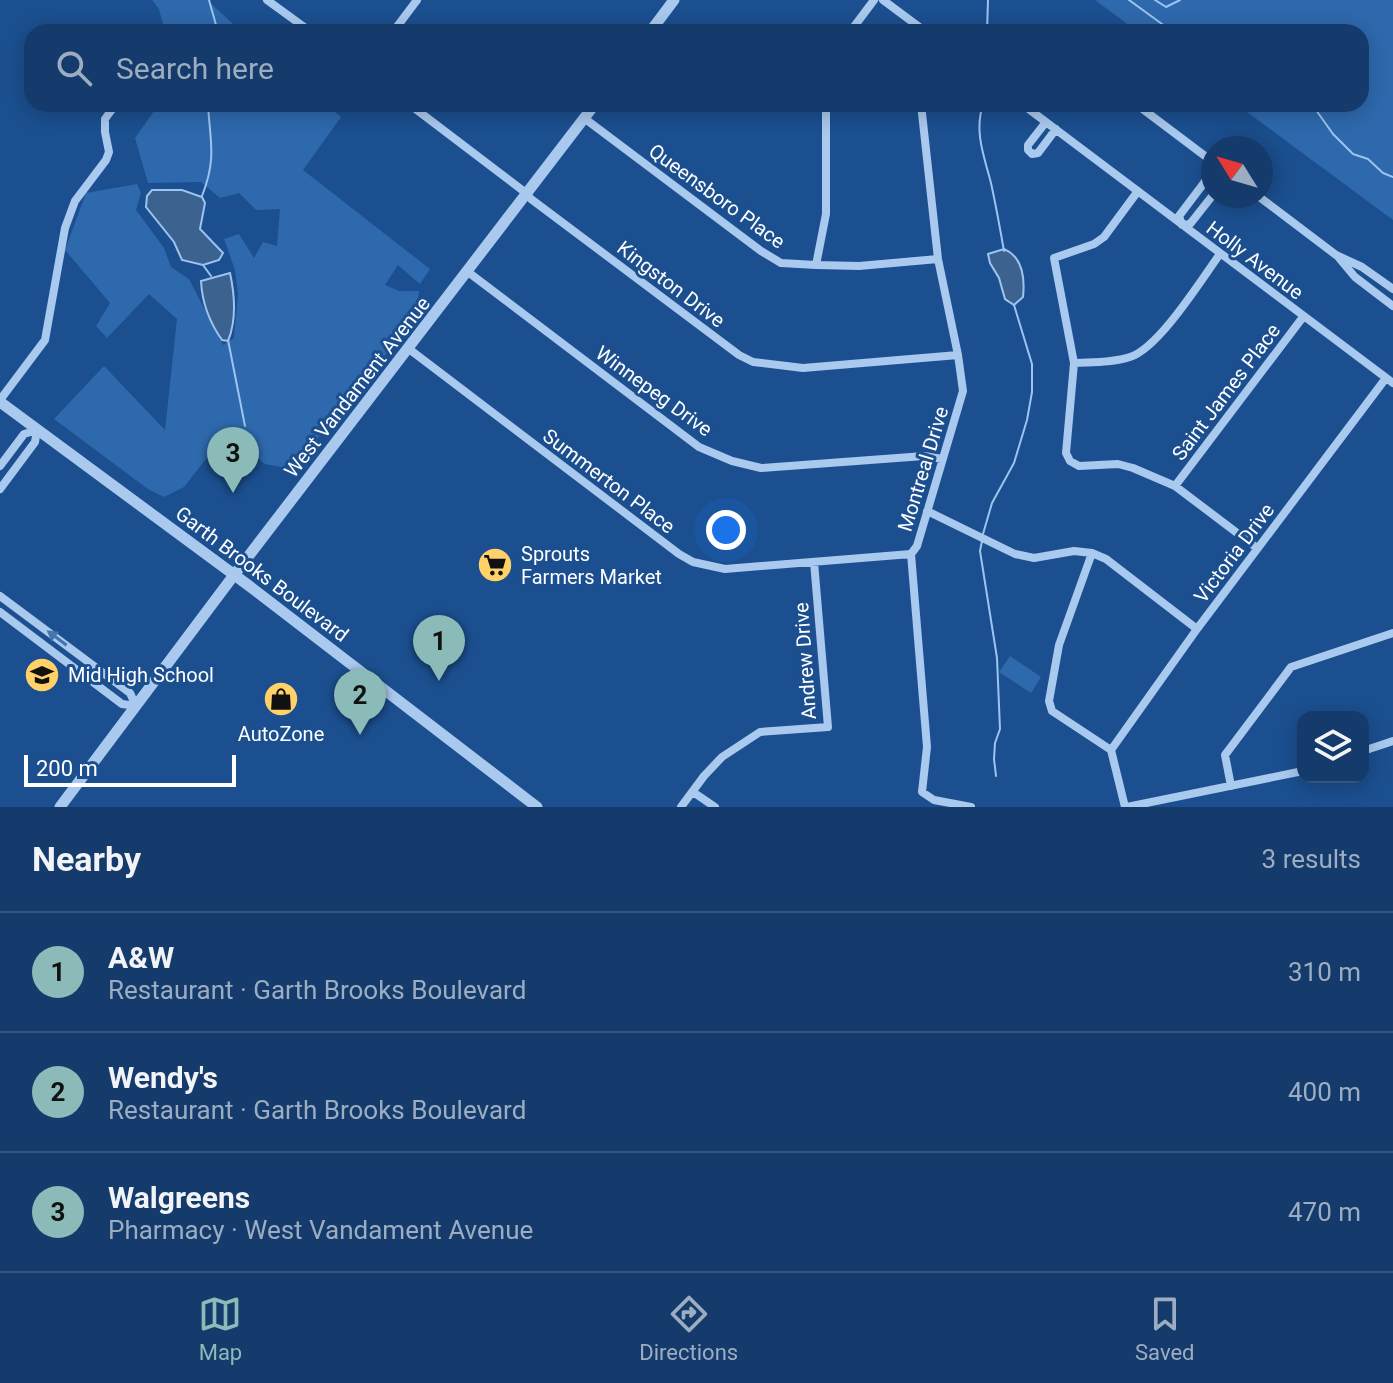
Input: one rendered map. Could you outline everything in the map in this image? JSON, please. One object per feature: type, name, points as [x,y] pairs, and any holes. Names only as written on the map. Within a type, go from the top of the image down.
[{"type":"street","points":[[399,24],[417,0]]},
{"type":"street","points":[[656,24],[674,0]]},
{"type":"street","points":[[856,24],[874,0]]},
{"type":"street","points":[[883,0],[915,24]]},
{"type":"street","points":[[271,1],[301,24]]},
{"type":"street","points":[[0,401],[45,340],[65,228],[75,201],[106,160],[109,152],[105,119],[110,112]]},
{"type":"street","name":"Kingston Drive","points":[[420,112],[739,355],[753,362],[803,368],[958,355]]},
{"type":"street","name":"West Vandament Avenue","points":[[60,807],[589,112]]},
{"type":"street","points":[[816,265],[826,214],[826,112]]},
{"type":"street","name":"Montreal Drive","points":[[922,112],[938,259],[963,391],[917,546],[911,554],[927,747],[922,792],[934,800],[971,807]]},
{"type":"street","name":"Holly Avenue","points":[[1033,112],[1390,381]]},
{"type":"street","points":[[1147,112],[1201,153]]},
{"type":"street","name":"Queensboro Place","points":[[584,118],[781,263],[859,266],[938,259]]},
{"type":"street","points":[[1046,122],[1028,145],[1032,154],[1038,153],[1056,129]]},
{"type":"street","points":[[1201,187],[1179,216],[1182,225],[1190,224],[1203,208]]},
{"type":"street","points":[[1138,191],[1104,237],[1094,244],[1054,258],[1074,363],[1066,453],[1070,461],[1079,466],[1118,464],[1175,486],[1257,548]]},
{"type":"street","points":[[1273,207],[1336,255],[1355,277],[1393,306]]},
{"type":"street","points":[[1074,363],[1117,361],[1145,350],[1158,338],[1220,254]]},
{"type":"street","points":[[1336,255],[1362,267],[1393,289]]},
{"type":"street","name":"Winnepeg Drive","points":[[468,272],[699,447],[732,461],[761,468],[924,456],[943,459]]},
{"type":"street","name":"Saint James Place","points":[[1175,486],[1303,317]]},
{"type":"street","name":"Summerton Place","points":[[409,349],[693,562],[725,569],[911,554]]},
{"type":"street","name":"Victoria Drive","points":[[1111,750],[1257,548],[1390,381]]},
{"type":"street","name":"Garth Brooks Boulevard","points":[[0,401],[537,807]]},
{"type":"street","points":[[0,466],[24,434],[37,430],[35,442],[0,489]]},
{"type":"street","points":[[8,456],[18,464]]},
{"type":"street","points":[[927,511],[1015,554],[1034,558],[1074,551],[1092,553],[1106,559],[1197,629]]},
{"type":"street","points":[[1092,553],[1059,645],[1049,701],[1052,711],[1111,750],[1126,807],[1297,772]]},
{"type":"street","name":"Andrew Drive","points":[[681,807],[722,757],[760,732],[828,727],[814,562]]},
{"type":"street","points":[[0,596],[130,693],[136,706]]},
{"type":"street","points":[[0,612],[122,704],[136,706]]},
{"type":"street","points":[[25,631],[33,620]]},
{"type":"street","points":[[1231,786],[1225,755],[1291,667],[1393,633]]},
{"type":"street","points":[[78,671],[86,660]]},
{"type":"street","points":[[1369,749],[1393,741]]},
{"type":"street","points":[[693,792],[715,807]]},
{"type":"shaded area","points":[[152,0],[207,0],[233,24],[163,24],[159,9]]},
{"type":"shaded area","points":[[1095,0],[1393,0],[1393,220],[1247,112],[1369,112],[1369,24],[1127,24]]},
{"type":"shaded area","points":[[153,112],[335,112],[341,117],[303,170],[430,269],[420,284],[398,265],[385,285],[399,291],[419,291],[417,308],[377,367],[292,469],[265,464],[227,432],[184,487],[164,497],[148,489],[54,419],[104,366],[165,430],[177,319],[149,294],[107,338],[96,326],[110,303],[65,250],[86,193],[137,184],[141,193],[136,210],[164,248],[171,267],[189,279],[223,345],[234,338],[238,294],[235,270],[224,239],[239,234],[254,258],[263,242],[277,246],[280,209],[256,210],[239,193],[220,198],[201,182],[148,183],[135,138]]},
{"type":"shaded area","points":[[152,190],[182,190],[202,197],[205,203],[200,229],[223,253],[219,260],[203,265],[182,260],[174,242],[146,207],[147,196]]},
{"type":"shaded area","points":[[1004,249],[1015,257],[1023,276],[1023,297],[1014,305],[1005,299],[988,254]]},
{"type":"shaded area","points":[[230,273],[234,307],[228,341],[222,340],[210,319],[201,281]]},
{"type":"shaded area","points":[[1010,656],[1041,677],[1031,693],[999,672]]},
{"type":"waterway","points":[[209,0],[216,24]]},
{"type":"waterway","points":[[987,24],[988,0]]},
{"type":"waterway","points":[[1129,0],[1162,24]]},
{"type":"waterway","points":[[1155,0],[1166,7],[1180,0]]},
{"type":"waterway","points":[[202,196],[211,160],[209,112]]},
{"type":"waterway","points":[[981,112],[981,144],[1004,251]]},
{"type":"waterway","points":[[1317,112],[1353,154],[1368,159],[1383,173],[1393,177]]},
{"type":"waterway","points":[[203,265],[211,276]]},
{"type":"waterway","points":[[983,534],[992,503],[1014,463],[1032,392],[1032,364],[1014,305]]},
{"type":"waterway","points":[[228,340],[245,426]]},
{"type":"waterway","points":[[982,541],[980,551],[997,658],[1000,729],[995,743],[996,776]]},
{"type":"place","name":"Walgreens","points":[[233,493]]},
{"type":"place","name":"Sprouts Farmers Market","points":[[495,565]]},
{"type":"place","name":"Mid High School","points":[[42,675]]},
{"type":"place","name":"A&W","points":[[439,681]]},
{"type":"place","name":"AutoZone","points":[[281,699]]},
{"type":"place","name":"Wendy's","points":[[360,735]]}]
